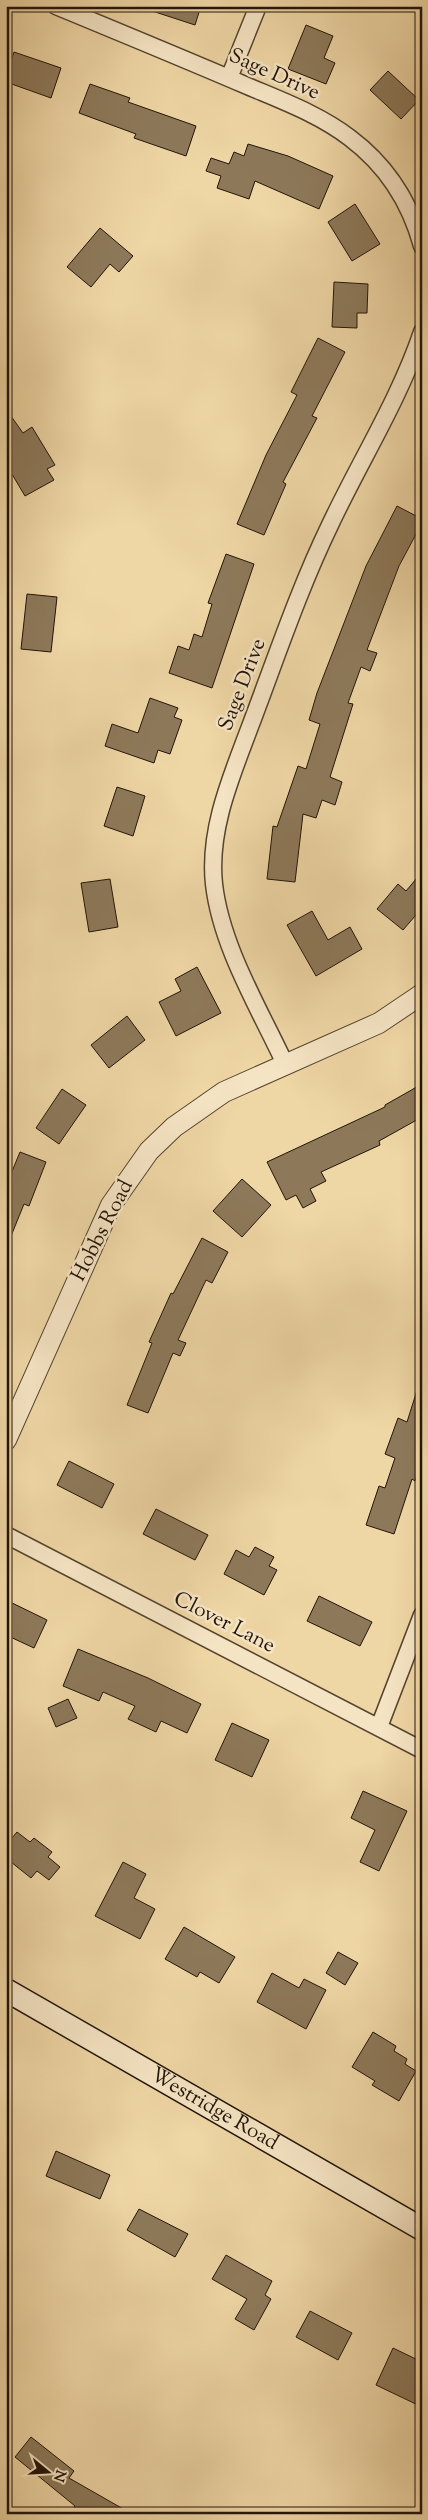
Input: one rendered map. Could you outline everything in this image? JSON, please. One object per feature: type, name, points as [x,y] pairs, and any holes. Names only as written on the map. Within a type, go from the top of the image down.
[{"type":"main road","name":"Westridge Road","points":[[6,1990],[422,2229]]},
{"type":"street","name":"Sage Drive","points":[[56,6],[295,107],[350,138],[375,160],[398,188],[416,225],[422,246]]},
{"type":"street","points":[[229,78],[258,6]]},
{"type":"street","name":"Sage Drive","points":[[286,1064],[222,926],[214,884],[213,853],[217,823],[232,776],[285,634],[325,535],[412,363],[422,332]]},
{"type":"street","name":"Hobbs Road","points":[[6,1440],[111,1205],[130,1175],[149,1152],[174,1127],[224,1092],[379,1024],[422,994]]},
{"type":"street","name":"Clover Lane","points":[[6,1535],[422,1750]]},
{"type":"street","points":[[379,1727],[422,1615]]},
{"type":"building","points":[[146,6],[201,6],[195,25],[146,9]]},
{"type":"building","points":[[306,25],[333,36],[324,58],[335,63],[326,84],[288,69]]},
{"type":"building","points":[[14,52],[61,68],[51,98],[6,82],[6,74]]},
{"type":"building","points":[[388,71],[419,100],[401,119],[370,90]]},
{"type":"building","points":[[90,84],[130,98],[128,102],[196,126],[186,156],[134,138],[136,134],[79,113]]},
{"type":"building","points":[[248,144],[288,156],[333,176],[319,209],[255,181],[249,199],[217,188],[221,176],[206,171],[211,158],[229,164],[234,152],[244,156]]},
{"type":"building","points":[[355,204],[380,244],[352,261],[328,222]]},
{"type":"building","points":[[100,228],[133,256],[119,272],[110,264],[91,287],[67,267]]},
{"type":"building","points":[[334,282],[368,284],[367,313],[357,313],[357,328],[332,327]]},
{"type":"building","points":[[318,338],[345,352],[312,416],[317,418],[283,482],[286,484],[264,535],[237,524],[266,455],[297,395],[291,392]]},
{"type":"building","points":[[6,409],[23,433],[32,427],[55,465],[47,469],[54,480],[25,496],[6,464]]},
{"type":"building","points":[[397,506],[422,519],[422,523],[399,566],[367,650],[377,653],[370,671],[361,667],[348,703],[353,704],[330,777],[342,782],[335,805],[322,800],[316,818],[303,814],[295,882],[267,879],[273,826],[277,827],[298,766],[306,769],[320,724],[309,720],[317,693],[366,566]]},
{"type":"building","points":[[226,554],[254,564],[212,688],[169,673],[178,646],[189,650],[194,634],[202,637],[212,604],[208,603]]},
{"type":"building","points":[[27,594],[57,597],[51,652],[21,649]]},
{"type":"building","points":[[150,698],[178,708],[174,717],[182,720],[170,754],[158,750],[154,763],[105,746],[112,724],[138,733]]},
{"type":"building","points":[[117,787],[145,796],[133,836],[104,826]]},
{"type":"building","points":[[422,872],[422,908],[403,930],[377,909],[398,884],[406,891]]},
{"type":"building","points":[[110,879],[118,927],[89,932],[81,883]]},
{"type":"building","points":[[312,911],[328,940],[350,927],[362,949],[316,976],[287,925]]},
{"type":"building","points":[[197,967],[221,1013],[176,1036],[159,1002],[181,991],[175,979]]},
{"type":"building","points":[[127,1016],[145,1040],[109,1068],[91,1045]]},
{"type":"building","points":[[422,1084],[422,1117],[379,1141],[380,1145],[321,1172],[326,1181],[310,1189],[316,1201],[303,1208],[296,1195],[286,1200],[267,1162],[385,1107],[385,1105]]},
{"type":"building","points":[[62,1089],[86,1105],[59,1144],[36,1128]]},
{"type":"building","points":[[20,1152],[46,1162],[29,1206],[24,1204],[7,1246],[6,1186]]},
{"type":"building","points":[[242,1179],[271,1205],[242,1237],[213,1211]]},
{"type":"building","points":[[202,1238],[228,1252],[212,1283],[206,1280],[178,1340],[186,1343],[180,1356],[173,1353],[148,1413],[127,1405],[152,1343],[149,1342],[171,1293],[173,1294]]},
{"type":"building","points":[[419,1384],[422,1384],[422,1461],[415,1481],[412,1479],[394,1534],[366,1525],[379,1486],[385,1488],[395,1458],[385,1454],[398,1418],[407,1422]]},
{"type":"building","points":[[69,1461],[114,1484],[102,1508],[57,1485]]},
{"type":"building","points":[[156,1509],[208,1535],[195,1560],[143,1534]]},
{"type":"building","points":[[255,1547],[274,1557],[269,1566],[277,1570],[264,1595],[224,1574],[236,1550],[249,1557]]},
{"type":"building","points":[[319,1596],[372,1622],[360,1646],[307,1621]]},
{"type":"building","points":[[6,1600],[47,1620],[34,1648],[6,1635]]},
{"type":"building","points":[[78,1649],[148,1678],[201,1704],[187,1733],[161,1721],[156,1732],[128,1719],[135,1706],[103,1692],[99,1701],[63,1686]]},
{"type":"building","points":[[68,1699],[77,1718],[56,1727],[48,1708]]},
{"type":"building","points":[[232,1723],[269,1740],[252,1777],[215,1760]]},
{"type":"building","points":[[363,1791],[407,1811],[379,1871],[360,1862],[375,1830],[351,1818]]},
{"type":"building","points":[[17,1832],[30,1842],[34,1838],[52,1852],[48,1857],[60,1867],[49,1880],[37,1871],[31,1878],[6,1858],[6,1845]]},
{"type":"building","points":[[123,1862],[146,1874],[134,1898],[155,1909],[140,1939],[95,1916]]},
{"type":"building","points":[[184,1927],[235,1957],[219,1983],[200,1972],[197,1977],[165,1959]]},
{"type":"building","points":[[338,1952],[358,1963],[345,1985],[326,1973]]},
{"type":"building","points":[[272,1973],[299,1988],[304,1979],[326,1990],[306,2029],[257,2002]]},
{"type":"building","points":[[373,2032],[396,2046],[394,2051],[407,2059],[405,2064],[416,2071],[399,2101],[372,2085],[375,2081],[352,2067]]},
{"type":"building","points":[[56,2151],[110,2175],[100,2199],[46,2176]]},
{"type":"building","points":[[139,2209],[188,2234],[175,2257],[127,2230]]},
{"type":"building","points":[[226,2255],[272,2281],[265,2295],[271,2299],[254,2330],[235,2319],[247,2299],[212,2279]]},
{"type":"building","points":[[310,2311],[352,2333],[338,2360],[296,2337]]},
{"type":"building","points":[[393,2348],[422,2362],[422,2407],[376,2385]]},
{"type":"building","points":[[31,2437],[74,2471],[69,2478],[132,2514],[71,2514],[75,2506],[15,2457]]}]
